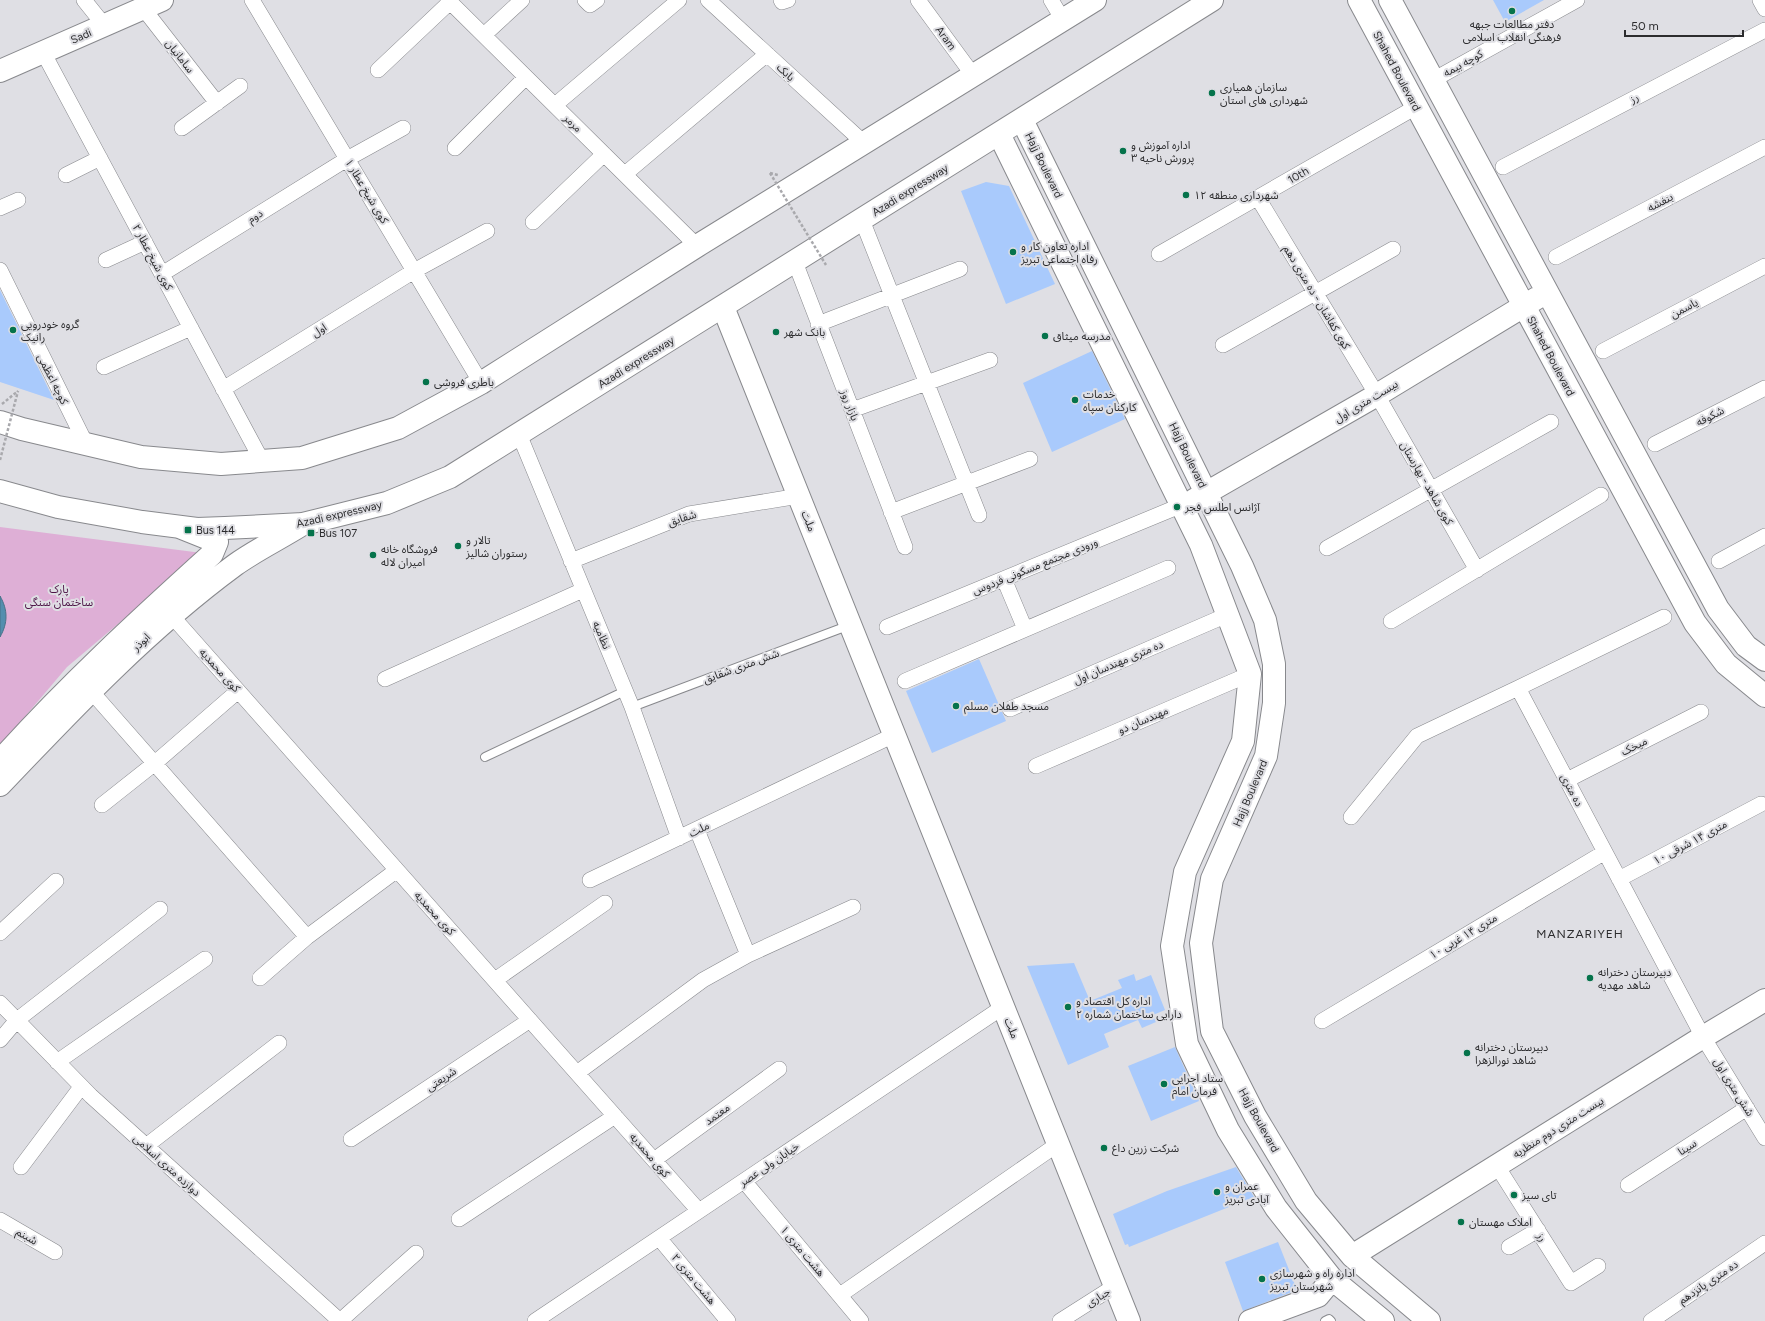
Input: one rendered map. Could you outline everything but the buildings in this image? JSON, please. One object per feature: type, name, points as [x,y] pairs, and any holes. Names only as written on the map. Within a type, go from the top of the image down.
[{"type":"main road","points":[[0,422],[22,429],[141,457],[221,464],[302,458],[398,428],[481,383],[697,246],[1094,0]]},
{"type":"main road","name":"Azadi expressway","points":[[0,491],[58,507],[142,522],[179,527],[225,528],[303,524],[387,503],[450,478],[1212,0]]},
{"type":"main road","name":"Shahed Boulevard","points":[[1359,0],[1695,623],[1726,664],[1765,696]]},
{"type":"main road","points":[[1390,0],[1710,594],[1718,608],[1746,646],[1765,660]]},
{"type":"main road","name":"Sadi","points":[[0,71],[152,4]]},
{"type":"main road","name":"Hajj Boulevard","points":[[1022,120],[1242,566],[1265,620],[1274,664],[1274,703],[1266,756],[1212,879],[1201,943],[1212,1031],[1255,1116],[1306,1201],[1352,1256],[1429,1321]]},
{"type":"main road","points":[[999,134],[1201,545],[1250,674],[1243,741],[1185,872],[1172,946],[1187,1044],[1228,1130],[1276,1208],[1332,1279],[1383,1321]]},
{"type":"main road","points":[[1016,168],[1039,154]]},
{"type":"main road","name":"بیست متری اول","points":[[1182,505],[1207,494],[1377,395],[1524,305],[1547,293]]},
{"type":"main road","name":"ملت","points":[[723,307],[1129,1321]]},
{"type":"main road","name":"ابوذر","points":[[0,761],[77,679],[165,608],[303,524]]},
{"type":"main road","name":"ابوذر","points":[[0,785],[91,691],[212,554],[217,542],[179,527]]},
{"type":"main road","points":[[1686,606],[1710,594]]},
{"type":"main road","name":"بیست متری دوم منظریه","points":[[1352,1256],[1703,1037],[1765,1000]]},
{"type":"main road","points":[[1182,1007],[1209,1004]]},
{"type":"main road","points":[[1250,1321],[1318,1296],[1332,1279]]},
{"type":"street","points":[[84,0],[104,25]]},
{"type":"street","name":"کوی شیخ عطار ۱","points":[[252,0],[481,383]]},
{"type":"street","points":[[484,35],[522,0]]},
{"type":"street","points":[[585,0],[590,5],[597,0]]},
{"type":"street","points":[[555,105],[679,0]]},
{"type":"street","name":"بابک","points":[[708,0],[864,143]]},
{"type":"street","points":[[781,0],[782,2],[788,0]]},
{"type":"street","name":"Aram","points":[[918,0],[973,75]]},
{"type":"street","points":[[1051,0],[1063,20]]},
{"type":"street","name":"کوچه بیمه","points":[[1433,80],[1577,0]]},
{"type":"street","points":[[378,70],[449,1]]},
{"type":"street","name":"مرمر","points":[[449,1],[697,246]]},
{"type":"street","name":"سامانیان","points":[[152,4],[217,104]]},
{"type":"street","name":"رز","points":[[1503,167],[1765,30]]},
{"type":"street","name":"کوی شیخ عطار ۲","points":[[43,52],[262,461]]},
{"type":"street","points":[[625,174],[767,54]]},
{"type":"street","points":[[454,148],[526,76]]},
{"type":"street","points":[[182,128],[240,86]]},
{"type":"street","name":"10th","points":[[1159,254],[1416,107]]},
{"type":"street","name":"دوم","points":[[162,274],[347,159],[403,128]]},
{"type":"street","name":"بنفشه","points":[[1556,257],[1765,147]]},
{"type":"street","points":[[533,222],[604,154]]},
{"type":"street","points":[[66,175],[100,158]]},
{"type":"street","name":"کوی کفاشان - ده متری دهم","points":[[1258,198],[1377,395]]},
{"type":"street","points":[[0,208],[18,200]]},
{"type":"street","points":[[862,220],[979,515]]},
{"type":"street","name":"اول","points":[[223,389],[414,271],[487,231]]},
{"type":"street","points":[[106,260],[145,242]]},
{"type":"street","points":[[1223,345],[1314,292],[1393,249]]},
{"type":"street","name":"بازار روز","points":[[795,262],[905,547]]},
{"type":"street","name":"یاسمن","points":[[1603,351],[1765,266]]},
{"type":"street","points":[[818,324],[960,269]]},
{"type":"street","name":"کوچه اعظمی","points":[[0,270],[86,444]]},
{"type":"street","points":[[104,367],[191,328]]},
{"type":"street","points":[[852,410],[990,360]]},
{"type":"street","name":"شکوفه","points":[[1654,444],[1765,388]]},
{"type":"street","name":"کوی شاهد - بهارستان","points":[[1377,395],[1476,570]]},
{"type":"street","points":[[1327,548],[1551,422]]},
{"type":"street","name":"نظامیه","points":[[519,434],[632,707],[679,838]]},
{"type":"street","points":[[891,512],[1030,459]]},
{"type":"street","points":[[1391,621],[1601,495]]},
{"type":"street","name":"شقایق","points":[[571,561],[689,514],[799,496]]},
{"type":"street","name":"ورودی مجتمع مسکونی فردوس","points":[[887,627],[1182,505]]},
{"type":"street","points":[[1719,561],[1765,536]]},
{"type":"street","points":[[905,681],[1168,568]]},
{"type":"street","points":[[1004,579],[1025,629]]},
{"type":"street","points":[[385,679],[583,590]]},
{"type":"street","name":"کوی محمدیه","points":[[165,608],[699,1211]]},
{"type":"street","name":"ده متری مهندسان اول","points":[[1010,709],[1227,615]]},
{"type":"street","points":[[1351,817],[1417,736],[1664,616]]},
{"type":"street","name":"مهندسان دو","points":[[1036,766],[1250,674]]},
{"type":"street","name":"ده متری","points":[[1518,688],[1703,1037]]},
{"type":"street","points":[[91,691],[307,937]]},
{"type":"street","points":[[102,805],[155,764],[238,691]]},
{"type":"street","name":"میخک","points":[[1567,780],[1701,712]]},
{"type":"street","name":"ملت","points":[[590,880],[894,735]]},
{"type":"street","name":"۱۰ متری ۱۴ شرقی","points":[[1619,879],[1761,804]]},
{"type":"street","points":[[697,830],[748,955]]},
{"type":"street","name":"۱۰ متری ۱۴ غربی","points":[[1322,1021],[1605,852]]},
{"type":"street","points":[[260,978],[307,937],[398,870]]},
{"type":"street","points":[[0,933],[56,881]]},
{"type":"street","points":[[495,980],[605,903]]},
{"type":"street","points":[[577,1073],[703,980],[748,955],[853,907]]},
{"type":"street","points":[[0,1040],[17,1020],[160,909]]},
{"type":"street","points":[[57,1062],[205,959]]},
{"type":"street","name":"دوازده متری اسلامی","points":[[0,1003],[81,1086],[340,1321]]},
{"type":"street","name":"خیابان ولی عصر","points":[[543,1319],[659,1238],[1003,1007]]},
{"type":"street","name":"شریعتی","points":[[351,1138],[530,1020]]},
{"type":"street","name":"شش متری اول","points":[[1703,1037],[1765,1138]]},
{"type":"street","points":[[146,1146],[279,1043]]},
{"type":"street","name":"معتمد","points":[[654,1160],[780,1069]]},
{"type":"street","points":[[21,1167],[81,1086]]},
{"type":"street","name":"سینا","points":[[1628,1185],[1747,1108]]},
{"type":"street","points":[[459,1220],[615,1116]]},
{"type":"street","points":[[840,1295],[1058,1144]]},
{"type":"street","name":"رز","points":[[1497,1166],[1571,1283],[1598,1266]]},
{"type":"street","name":"هشت متری ۱","points":[[744,1181],[861,1321]]},
{"type":"street","name":"شبنم","points":[[0,1220],[54,1252]]},
{"type":"street","points":[[1509,1247],[1538,1230]]},
{"type":"street","name":"هشت متری ۲","points":[[659,1238],[728,1321]]},
{"type":"street","name":"ده متری پانزدهم","points":[[1651,1321],[1765,1243]]},
{"type":"street","points":[[340,1321],[416,1253]]},
{"type":"street","name":"جباری","points":[[1060,1321],[1115,1286]]},
{"type":"lane","name":"شش متری شقایق","points":[[632,707],[851,625]]},
{"type":"lane","points":[[485,757],[625,691]]},
{"type":"lane","points":[[1325,1321],[1329,1319],[1331,1321]]},
{"type":"path","points":[[770,173],[826,265]]},
{"type":"path","points":[[0,406],[18,391],[0,460]]},
{"type":"green space","name":"پارک ساختمان سنگی","points":[[0,527],[202,553],[67,667],[0,746]]},
{"type":"water","points":[[0,596],[6,611],[6,622],[0,637]]},
{"type":"place","name":"دفتر مطالعات جبهه فرهنگی انقلاب اسلامی","points":[[1512,11]]},
{"type":"place","name":"سازمان همیاری شهرداری های استان","points":[[1212,93]]},
{"type":"place","name":"اداره آموزش و پرورش ناحیه ۳","points":[[1123,151]]},
{"type":"place","name":"شهرداری منطقه ۱۲","points":[[1186,195]]},
{"type":"place","name":"اداره تعاون کار و رفاه اجتماعی تبریز","points":[[1013,252]]},
{"type":"place","name":"گروه خودرویی رانیک","points":[[13,330]]},
{"type":"place","name":"بانک شهر","points":[[776,332]]},
{"type":"place","name":"مدرسه میثاق","points":[[1045,336]]},
{"type":"place","name":"باطری فروشی","points":[[426,382]]},
{"type":"place","name":"خدمات کارکنان سپاه","points":[[1075,400]]},
{"type":"place","name":"آژانس اطلس فجر","points":[[1177,507]]},
{"type":"place","name":"Bus 144","points":[[188,530]]},
{"type":"place","name":"Bus 107","points":[[311,533]]},
{"type":"place","name":"تالار و رستوران شالیز","points":[[458,546]]},
{"type":"place","name":"فروشگاه خانه امیران لاله","points":[[373,555]]},
{"type":"place","name":"مسجد طفلان مسلم","points":[[956,706]]},
{"type":"place","name":"دبیرستان دخترانه شاهد مهدیه","points":[[1590,978]]},
{"type":"place","name":"اداره کل اقتصاد و دارایی ساختمان شماره ۲","points":[[1068,1007]]},
{"type":"place","name":"دبیرستان دخترانه شاهد نورالزهرا","points":[[1467,1053]]},
{"type":"place","name":"ستاد اجرایی فرمان امام","points":[[1164,1084]]},
{"type":"place","name":"شرکت زرین داغ","points":[[1104,1148]]},
{"type":"place","name":"عمران و آبادی تبریز","points":[[1217,1192]]},
{"type":"place","name":"تای سیز","points":[[1514,1195]]},
{"type":"place","name":"املاک مهستان","points":[[1461,1222]]},
{"type":"place","name":"اداره راه و شهرسازی شهرستان تبریز","points":[[1262,1279]]},
{"type":"district","name":"MANZARIYEH","points":[[1580,934]]}]
